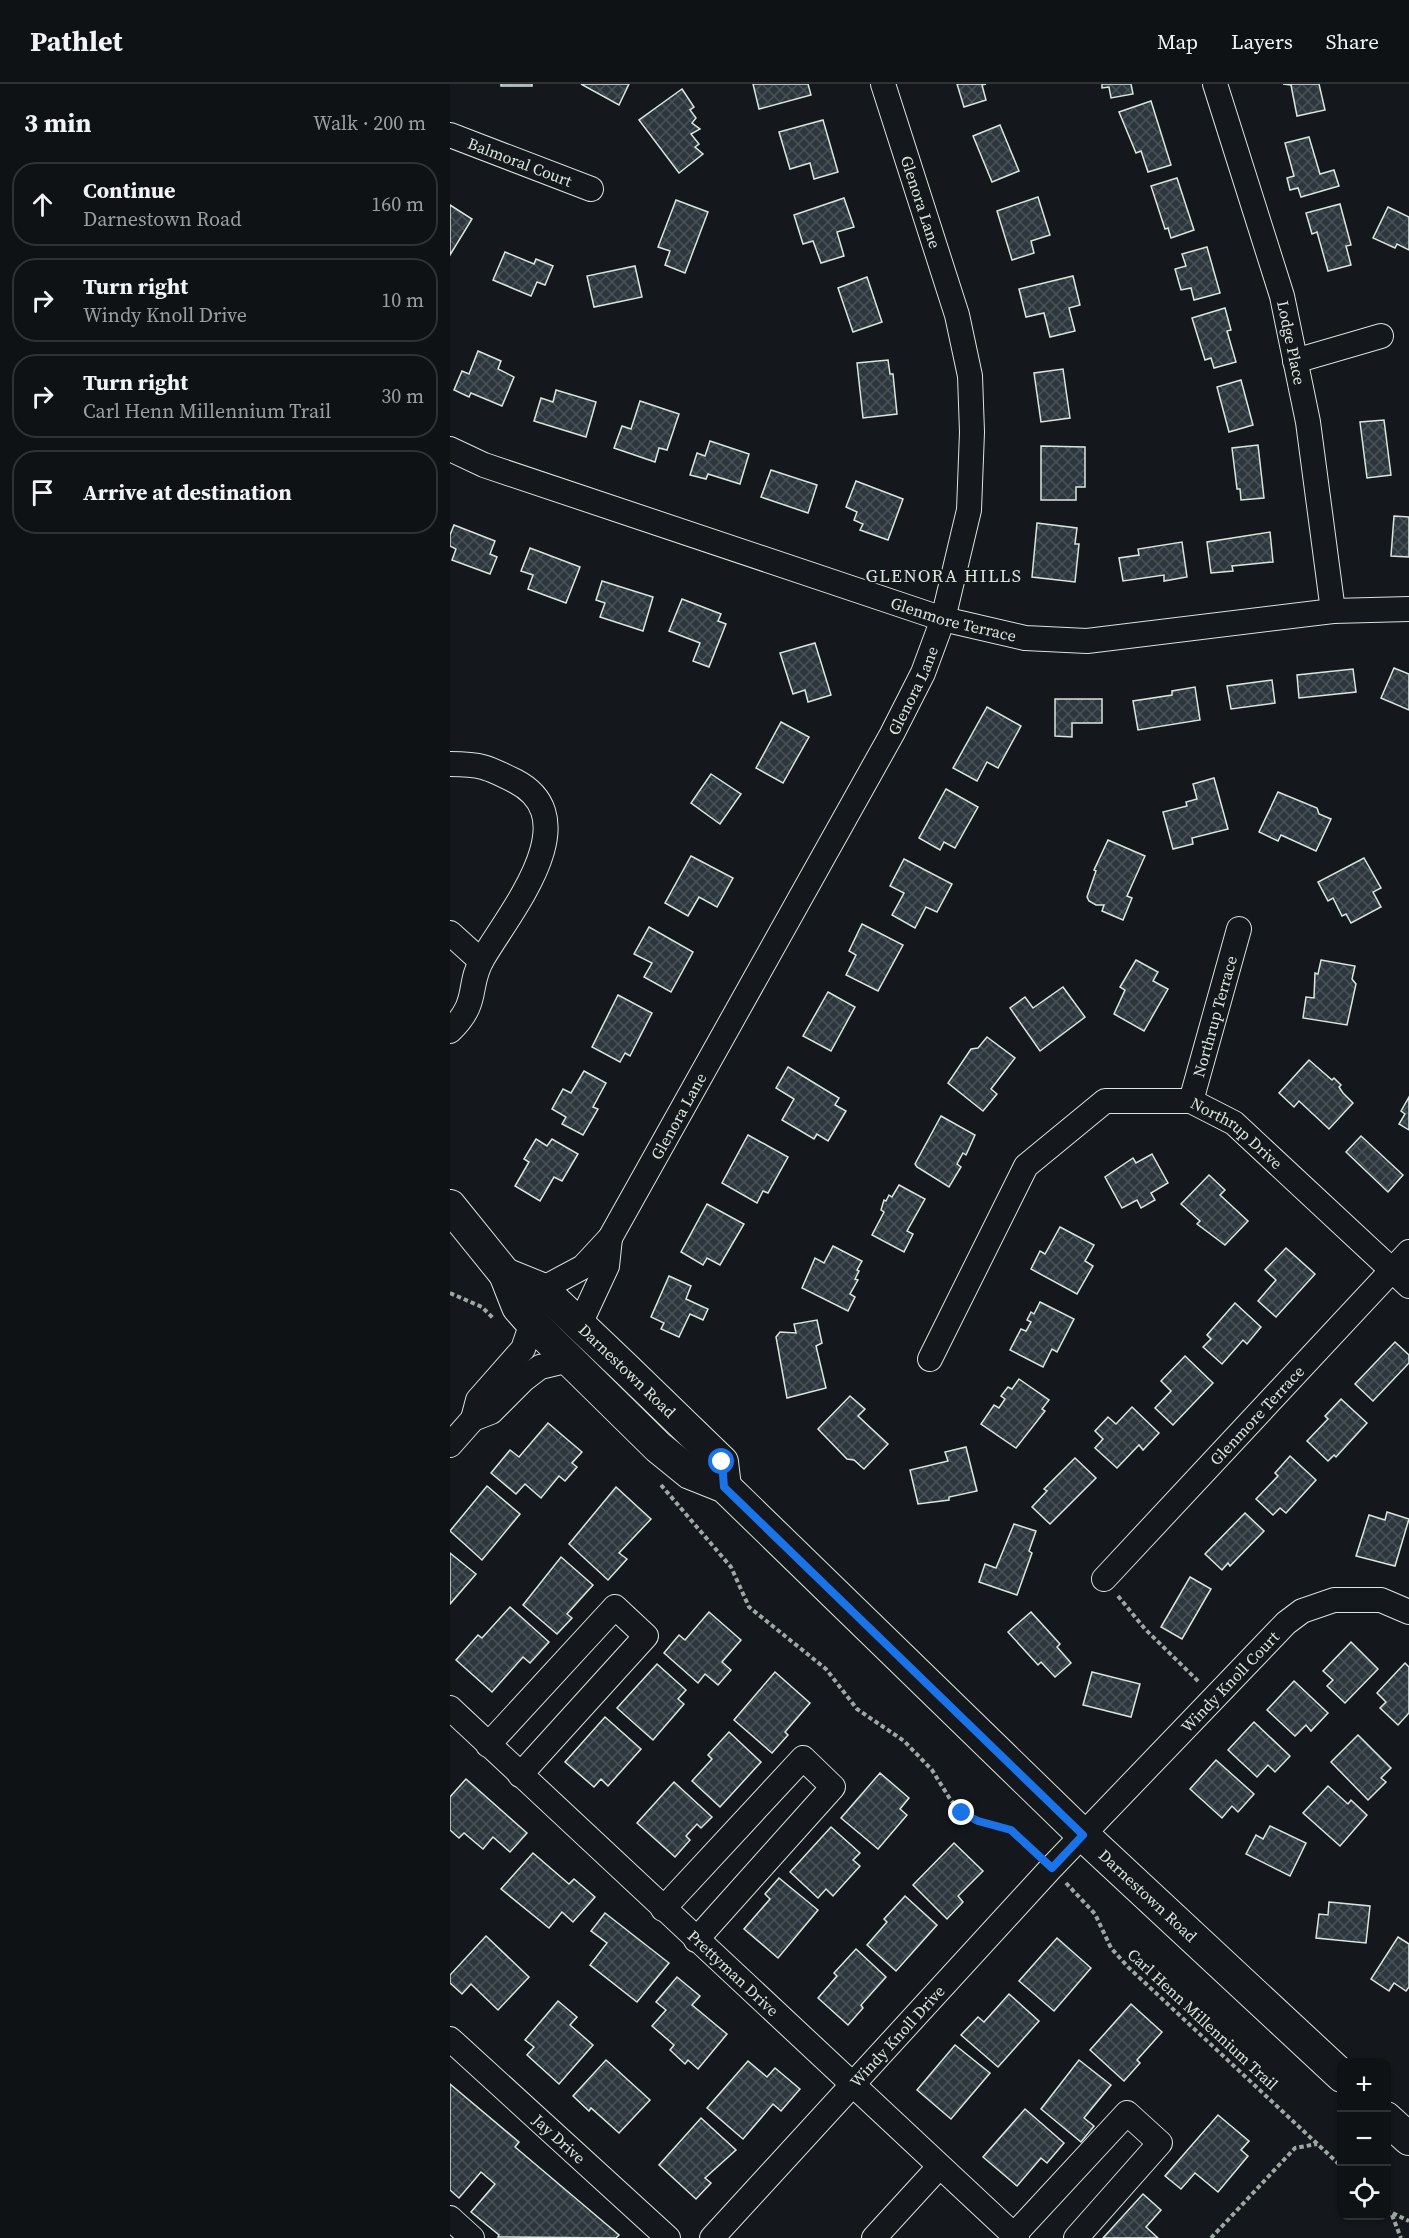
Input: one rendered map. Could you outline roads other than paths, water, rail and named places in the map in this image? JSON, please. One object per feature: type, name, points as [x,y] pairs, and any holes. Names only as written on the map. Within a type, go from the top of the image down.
[{"type":"main road","name":"Darnestown Road","points":[[450,1206],[505,1274],[518,1307],[569,1360],[690,1473],[724,1487],[1083,1835],[1337,2072]]},
{"type":"main road","name":"Darnestown Road","points":[[505,1274],[542,1288],[722,1462],[724,1487]]},
{"type":"main road","points":[[580,1324],[598,1360],[614,1381],[627,1416]]},
{"type":"main road","points":[[1391,2123],[1409,2139]]},
{"type":"street","name":"Glenora Lane","points":[[542,1288],[584,1267],[610,1238],[892,734],[923,673],[943,619],[969,510],[972,432],[970,376],[957,315],[883,84]]},
{"type":"street","name":"Lodge Place","points":[[1215,84],[1282,296],[1308,422],[1333,611]]},
{"type":"street","name":"Balmoral Court","points":[[450,135],[591,189]]},
{"type":"street","points":[[1295,361],[1381,336]]},
{"type":"street","name":"Glenmore Terrace","points":[[450,449],[484,465],[943,619],[1025,638],[1087,641],[1333,611],[1409,609]]},
{"type":"street","points":[[450,764],[480,764],[527,788],[543,811],[547,839],[537,868],[481,961],[471,1004],[463,1019],[450,1031]]},
{"type":"street","name":"Northrup Terrace","points":[[1191,1101],[1239,929]]},
{"type":"street","points":[[450,933],[481,961]]},
{"type":"street","name":"Northrup Drive","points":[[930,1359],[1026,1166],[1105,1101],[1191,1101],[1234,1124],[1401,1278]]},
{"type":"street","name":"Glenora Lane","points":[[580,1324],[606,1266],[610,1238]]},
{"type":"street","name":"Glenmore Terrace","points":[[1104,1579],[1401,1278],[1409,1252]]},
{"type":"street","points":[[450,1445],[473,1419],[478,1400],[523,1349],[532,1323]]},
{"type":"street","points":[[473,1419],[491,1412],[540,1366],[569,1360]]},
{"type":"street","name":"Windy Knoll Court","points":[[1083,1835],[1210,1700],[1286,1623],[1302,1611],[1335,1600],[1381,1600],[1409,1612]]},
{"type":"street","points":[[488,1745],[615,1607],[646,1636],[520,1775]]},
{"type":"street","name":"Prettyman Drive","points":[[450,1708],[1015,2236]]},
{"type":"street","points":[[663,1909],[803,1758],[833,1787],[696,1940]]},
{"type":"street","name":"Windy Knoll Drive","points":[[712,2238],[1083,1835]]},
{"type":"street","name":"Jay Drive","points":[[450,2039],[668,2238]]},
{"type":"street","points":[[1015,2236],[1127,2113],[1160,2143],[1076,2238]]},
{"type":"street","points":[[874,2238],[939,2167]]},
{"type":"street","points":[[450,2218],[472,2238]]},
{"type":"district","name":"GLENORA HILLS","points":[[944,575]]}]
